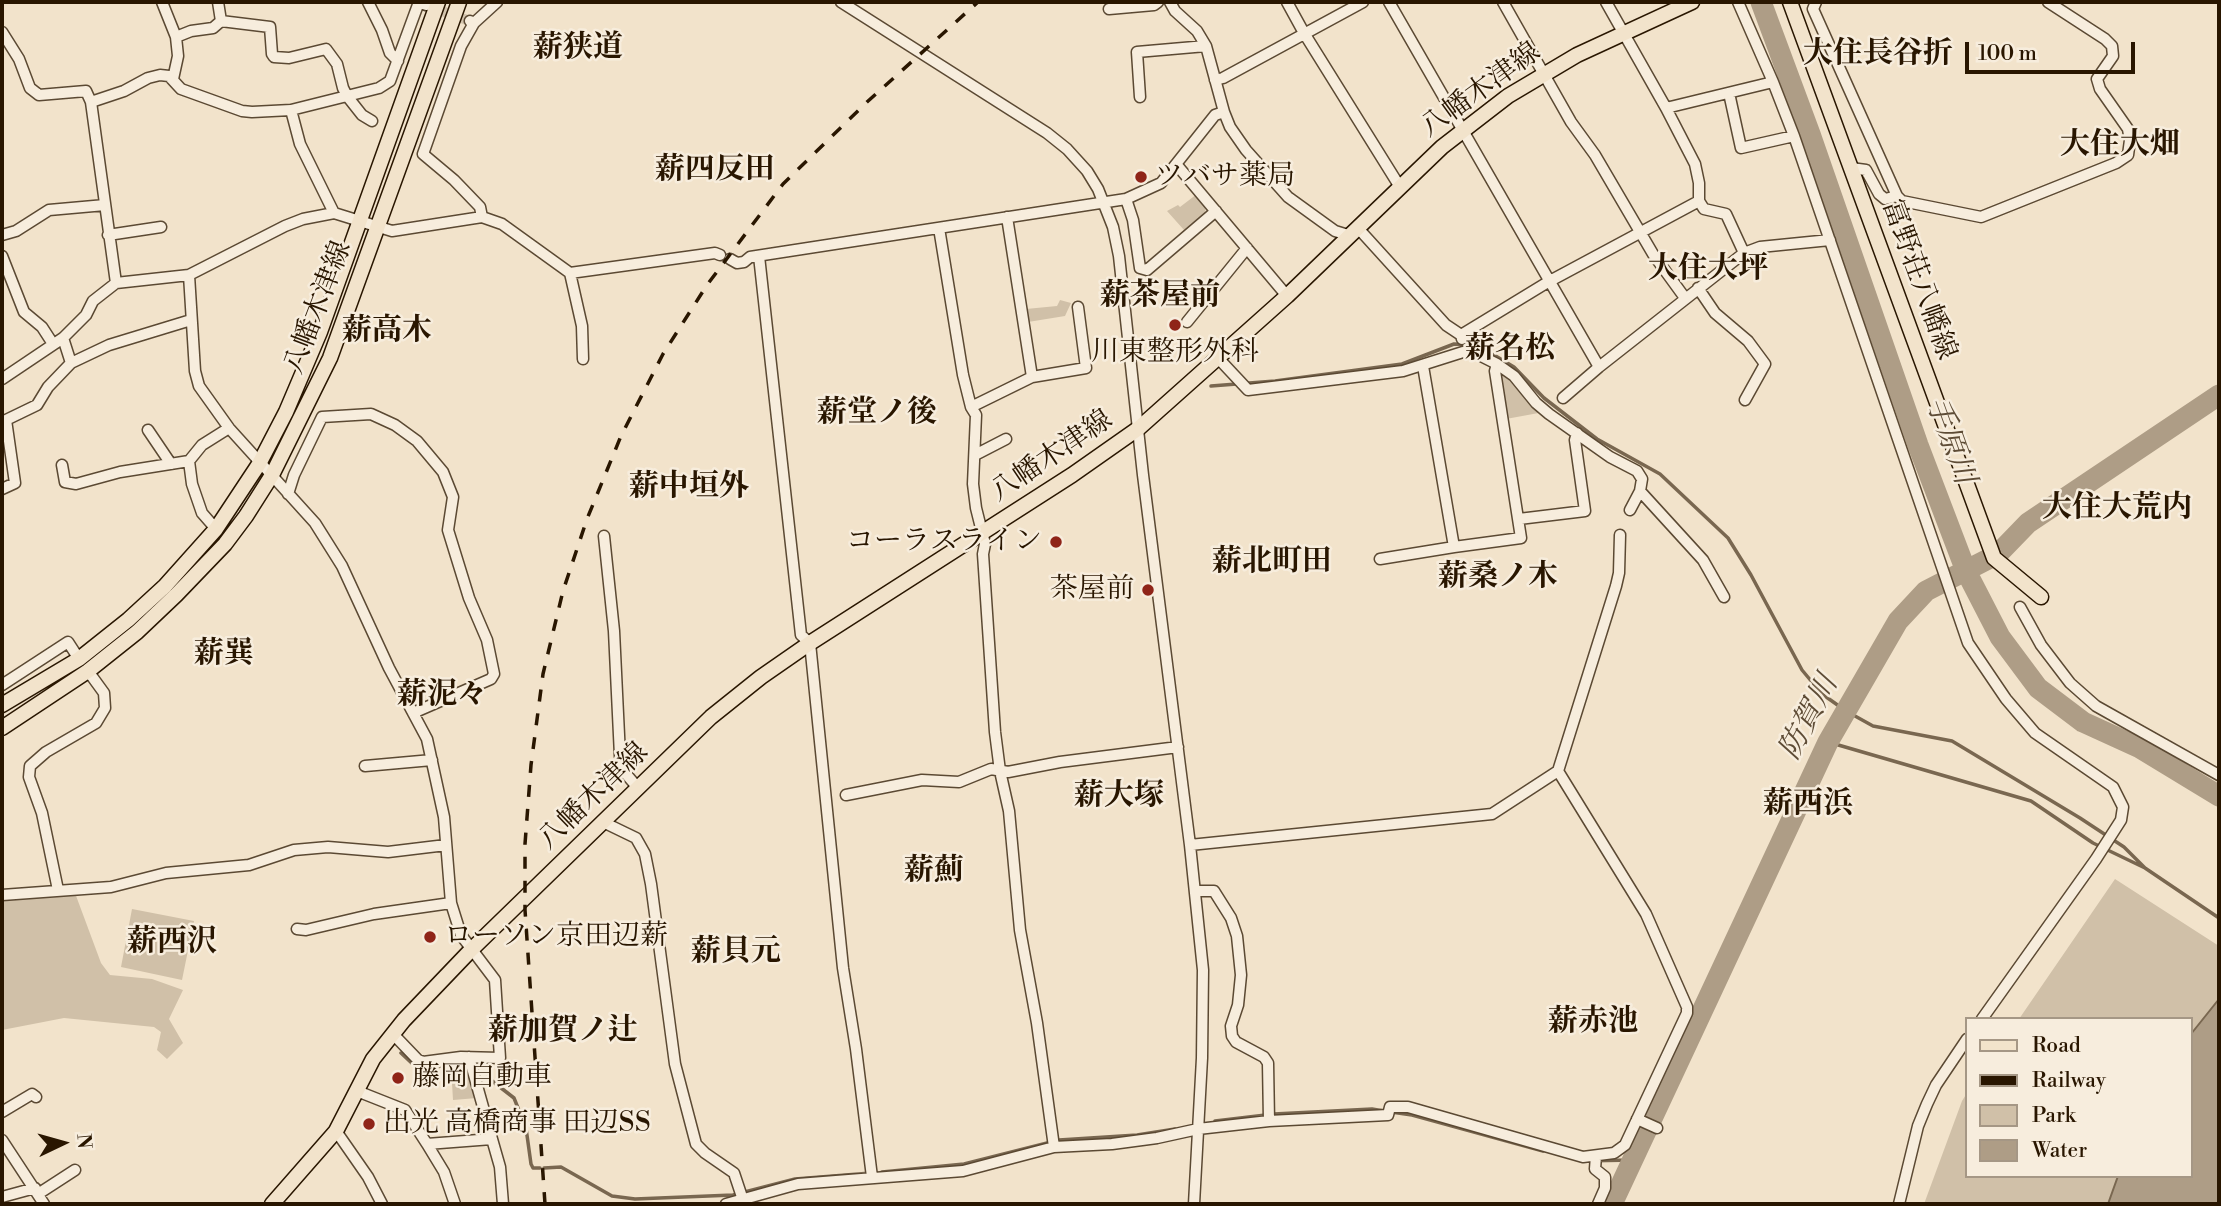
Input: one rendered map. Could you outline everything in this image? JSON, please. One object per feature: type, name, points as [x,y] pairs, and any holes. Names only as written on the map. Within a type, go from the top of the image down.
[{"type":"main road","name":"八幡木津線","points":[[2,728],[88,671],[136,632],[200,570],[246,516],[272,475],[330,358],[459,2]]},
{"type":"main road","name":"八幡木津線","points":[[272,1204],[336,1131],[373,1059],[393,1034],[471,950],[711,717],[761,677],[810,643],[1072,475],[1139,428],[1287,296],[1352,231],[1462,130],[1507,96],[1543,74],[1623,33],[1692,2]]},
{"type":"main road","name":"富野荘八幡線","points":[[1790,2],[1994,558],[2041,597]]},
{"type":"main road","name":"八幡木津線","points":[[2,705],[79,659],[165,586],[216,529],[260,464],[286,412],[320,332],[432,4]]},
{"type":"street","points":[[162,2],[176,37],[178,56],[173,79]]},
{"type":"street","points":[[218,2],[221,21]]},
{"type":"street","points":[[368,2],[390,53],[398,61]]},
{"type":"street","points":[[92,102],[160,75],[169,76],[181,89],[242,111],[290,110],[379,88],[390,81],[419,2],[432,4]]},
{"type":"street","points":[[482,217],[480,207],[423,154],[471,21],[497,2]]},
{"type":"street","points":[[841,2],[1047,133],[1087,171],[1105,203],[1119,256],[1191,845],[1203,970],[1194,1204]]},
{"type":"street","points":[[1109,9],[1154,5],[1158,2]]},
{"type":"street","points":[[1287,2],[1400,187]]},
{"type":"street","points":[[1215,80],[1363,2]]},
{"type":"street","points":[[1389,2],[1599,367]]},
{"type":"street","points":[[1503,2],[1571,122],[1595,155],[1641,233],[1685,298]]},
{"type":"street","points":[[1606,2],[1695,164],[1699,201],[1704,209],[1726,214],[1744,253]]},
{"type":"street","points":[[1738,2],[1794,136],[1968,643],[2006,699],[2035,733],[2113,787],[2123,807],[2121,820],[2096,859],[1983,1017]]},
{"type":"street","points":[[1816,2],[1813,9],[1898,196],[1902,201],[1982,217],[2116,163],[2128,155],[2128,129],[2099,89],[2097,79],[2113,56],[2112,46],[2048,2]]},
{"type":"street","points":[[1176,5],[1206,46],[1230,127],[1246,150],[1287,197],[1335,231],[1352,231],[1462,344],[1514,376],[1536,403],[1610,457],[1637,471],[1642,479],[1640,491],[1630,510]]},
{"type":"street","points":[[176,37],[191,31],[213,28],[221,21],[270,27],[274,57],[289,58],[326,49],[337,64],[347,96],[362,115],[372,121]]},
{"type":"street","points":[[3,35],[19,59],[30,88],[39,95],[86,91],[92,102],[116,283]]},
{"type":"street","points":[[1140,97],[1137,52],[1206,46]]},
{"type":"street","points":[[1666,108],[1773,82]]},
{"type":"street","points":[[1729,93],[1741,148],[1794,136]]},
{"type":"street","points":[[290,110],[300,144],[334,213]]},
{"type":"street","points":[[570,273],[715,253],[737,263],[750,257],[1126,200],[1161,183],[1215,115],[1224,112]]},
{"type":"street","points":[[1176,164],[1287,296]]},
{"type":"street","points":[[1851,168],[1867,170],[1885,200],[1898,196]]},
{"type":"street","points":[[1126,200],[1133,220],[1140,268],[1147,270],[1216,211]]},
{"type":"street","points":[[1218,358],[1248,390],[1403,371],[1423,366],[1462,344],[1549,282],[1699,201]]},
{"type":"street","points":[[2,234],[16,231],[49,210],[105,205]]},
{"type":"street","points":[[2,379],[58,341],[86,315],[93,301],[116,283],[189,275],[285,226],[303,219],[334,213],[392,231],[482,217],[502,224],[570,273],[582,326],[583,359]]},
{"type":"street","points":[[1007,217],[1032,377]]},
{"type":"street","points":[[108,235],[161,227]]},
{"type":"street","points":[[939,228],[963,374],[971,407],[976,415],[974,496],[985,544],[983,554],[995,732],[1009,811],[1020,930],[1037,1023],[1054,1143]]},
{"type":"street","points":[[1563,398],[1744,253],[1760,247],[1830,240]]},
{"type":"street","points":[[1187,322],[1247,248]]},
{"type":"street","points":[[2,256],[24,312],[58,341],[71,363]]},
{"type":"street","points":[[759,256],[801,635],[810,643],[844,968],[872,1173]]},
{"type":"street","points":[[189,275],[195,371],[200,386],[229,428],[315,523],[342,566],[388,668],[427,739],[444,817],[451,903],[461,935],[495,980],[500,1058],[418,1060],[393,1034]]},
{"type":"street","points":[[1698,288],[1715,313],[1748,341],[1765,365],[1745,400]]},
{"type":"street","points":[[971,407],[1032,377],[1086,368],[1078,307]]},
{"type":"street","points":[[2,489],[15,483],[4,420],[37,405],[48,387],[71,363],[109,345],[191,320]]},
{"type":"street","points":[[1380,559],[1521,538],[1495,371],[1497,364]]},
{"type":"street","points":[[1423,366],[1454,547]]},
{"type":"street","points":[[288,494],[294,475],[322,417],[371,414],[395,425],[417,441],[443,472],[453,497],[449,530],[469,598],[487,640],[494,674],[491,678],[413,713]]},
{"type":"street","points":[[62,465],[65,482],[76,484],[120,472],[189,461],[202,446],[229,428]]},
{"type":"street","points":[[148,430],[171,464]]},
{"type":"street","points":[[1519,519],[1585,511],[1575,440],[1577,433]]},
{"type":"street","points":[[975,455],[1002,446]]},
{"type":"street","points":[[189,461],[192,484],[202,513],[216,529]]},
{"type":"street","points":[[1640,491],[1703,560],[1724,597]]},
{"type":"street","points":[[1191,845],[1492,814],[1558,771],[1616,586],[1620,535]]},
{"type":"street","points":[[604,536],[614,631],[620,756],[626,774],[638,788]]},
{"type":"street","points":[[2020,607],[2041,645],[2070,683],[2096,706],[2219,775]]},
{"type":"street","points":[[2,685],[68,642],[79,659]]},
{"type":"street","points":[[58,890],[42,813],[29,777],[30,766],[47,752],[96,723],[105,708],[104,693],[88,671]]},
{"type":"street","points":[[846,794],[922,780],[960,782],[991,769],[1008,772],[1060,762],[1178,747]]},
{"type":"street","points":[[365,766],[432,760]]},
{"type":"street","points":[[726,1204],[742,1196],[798,1184],[872,1173],[963,1171],[1054,1143],[1112,1144],[1269,1116],[1388,1115],[1390,1107],[1408,1107],[1583,1157],[1614,1153],[1625,1145],[1640,1120],[1687,1013],[1687,1007],[1646,914],[1558,771]]},
{"type":"street","points":[[604,822],[636,838],[645,854],[676,1064],[696,1144],[734,1173],[742,1196]]},
{"type":"street","points":[[2,895],[111,887],[166,873],[248,865],[295,850],[328,847],[388,852],[446,845]]},
{"type":"street","points":[[1195,891],[1214,891],[1231,918],[1237,936],[1241,975],[1231,1036],[1236,1042],[1264,1057],[1268,1063],[1269,1116]]},
{"type":"street","points":[[297,929],[306,930],[386,912],[451,903]]},
{"type":"street","points":[[1899,1204],[1918,1126],[1927,1104],[1936,1085],[1966,1040]]},
{"type":"street","points":[[468,1057],[500,1167],[503,1204]]},
{"type":"street","points":[[357,1091],[405,1110],[444,1172],[455,1204]]},
{"type":"street","points":[[2,1112],[32,1094],[36,1097]]},
{"type":"street","points":[[1640,1120],[1657,1128]]},
{"type":"street","points":[[336,1131],[368,1177],[382,1204]]},
{"type":"street","points":[[427,1144],[492,1139]]},
{"type":"street","points":[[2,1140],[39,1196]]},
{"type":"street","points":[[1596,1156],[1595,1169],[1605,1177],[1605,1188],[1598,1204]]},
{"type":"street","points":[[2,1196],[39,1196],[75,1170]]},
{"type":"street","points":[[770,1192],[772,1204]]},
{"type":"green space","points":[[1197,194],[1206,205],[1205,213],[1184,230],[1167,211],[1178,205],[1180,207]]},
{"type":"green space","points":[[1060,300],[1071,303],[1065,316],[1028,322],[1026,309],[1057,306]]},
{"type":"green space","points":[[1504,369],[1544,412],[1506,419],[1497,370]]},
{"type":"green space","points":[[2115,879],[2219,946],[2219,1002],[2193,1033],[2193,1017],[2020,1017]]},
{"type":"green space","points":[[75,893],[101,963],[110,975],[152,979],[183,990],[169,1019],[183,1043],[167,1059],[157,1050],[161,1032],[154,1027],[64,1018],[2,1030],[2,900]]},
{"type":"green space","points":[[132,909],[194,921],[182,980],[121,967]]},
{"type":"green space","points":[[464,1065],[470,1072],[477,1098],[453,1100],[451,1066]]},
{"type":"green space","points":[[1966,1095],[1966,1178],[2117,1178],[2108,1204],[1924,1204]]},
{"type":"water","points":[[2219,999],[2219,1204],[2108,1204],[2117,1178],[2193,1178],[2193,1032]]},
{"type":"waterway","name":"手原川","points":[[1761,2],[1918,445],[1966,571],[2000,637],[2038,688],[2083,722],[2140,748],[2219,796]]},
{"type":"waterway","points":[[1211,386],[1275,381],[1402,364],[1454,344],[1471,345],[1489,352],[1514,367],[1544,398],[1597,439],[1660,474],[1728,538],[1802,670],[1822,694],[1873,726],[1952,741],[2080,818],[2124,847],[2145,868]]},
{"type":"waterway","name":"防賀川","points":[[1612,1204],[1828,742],[1898,621],[1926,591],[1998,554],[2028,523],[2219,395]]},
{"type":"waterway","points":[[1828,742],[2031,801],[2093,843],[2145,868],[2219,918]]},
{"type":"waterway","points":[[401,1053],[418,1069],[459,1064]]},
{"type":"waterway","points":[[487,1077],[514,1098],[526,1128],[531,1164],[533,1168],[540,1168]]},
{"type":"waterway","points":[[1215,1121],[1274,1114],[1372,1109],[1384,1111]]},
{"type":"waterway","points":[[1391,1112],[1412,1115],[1543,1151]]},
{"type":"waterway","points":[[882,1172],[964,1164],[1059,1140],[1137,1135],[1175,1129]]},
{"type":"waterway","points":[[1581,1161],[1633,1160]]},
{"type":"waterway","points":[[544,1168],[561,1167],[612,1196],[635,1199],[733,1195],[795,1179],[871,1173]]},
{"type":"tunnel","points":[[428,6],[467,20]]},
{"type":"railway","points":[[545,1204],[525,910],[525,844],[531,765],[543,674],[563,591],[587,519],[621,436],[663,354],[707,285],[783,184],[867,102],[978,2]]},
{"type":"place","name":"ツバサ薬局","points":[[1141,177]]},
{"type":"place","name":"川東整形外科","points":[[1175,325]]},
{"type":"place","name":"コーラスライン","points":[[1056,542]]},
{"type":"place","name":"茶屋前","points":[[1148,590]]},
{"type":"place","name":"ローソン京田辺薪","points":[[430,937]]},
{"type":"place","name":"藤岡自動車","points":[[398,1078]]},
{"type":"place","name":"出光 高橋商事 田辺SS","points":[[369,1124]]},
{"type":"district","name":"薪狭道","points":[[578,49]]},
{"type":"district","name":"大住長谷折","points":[[1878,55]]},
{"type":"district","name":"大住大畑","points":[[2120,146]]},
{"type":"district","name":"薪四反田","points":[[715,171]]},
{"type":"district","name":"大住大坪","points":[[1708,270]]},
{"type":"district","name":"薪茶屋前","points":[[1160,297]]},
{"type":"district","name":"薪高木","points":[[387,332]]},
{"type":"district","name":"薪名松","points":[[1510,350]]},
{"type":"district","name":"薪堂ノ後","points":[[877,414]]},
{"type":"district","name":"薪中垣外","points":[[689,488]]},
{"type":"district","name":"大住大荒内","points":[[2117,509]]},
{"type":"district","name":"薪北町田","points":[[1272,563]]},
{"type":"district","name":"薪桑ノ木","points":[[1498,578]]},
{"type":"district","name":"薪巽","points":[[224,655]]},
{"type":"district","name":"薪泥々","points":[[442,696]]},
{"type":"district","name":"薪大塚","points":[[1119,797]]},
{"type":"district","name":"薪西浜","points":[[1808,805]]},
{"type":"district","name":"薪薊","points":[[934,872]]},
{"type":"district","name":"薪西沢","points":[[172,943]]},
{"type":"district","name":"薪貝元","points":[[736,953]]},
{"type":"district","name":"薪赤池","points":[[1593,1023]]},
{"type":"district","name":"薪加賀ノ辻","points":[[563,1032]]}]
